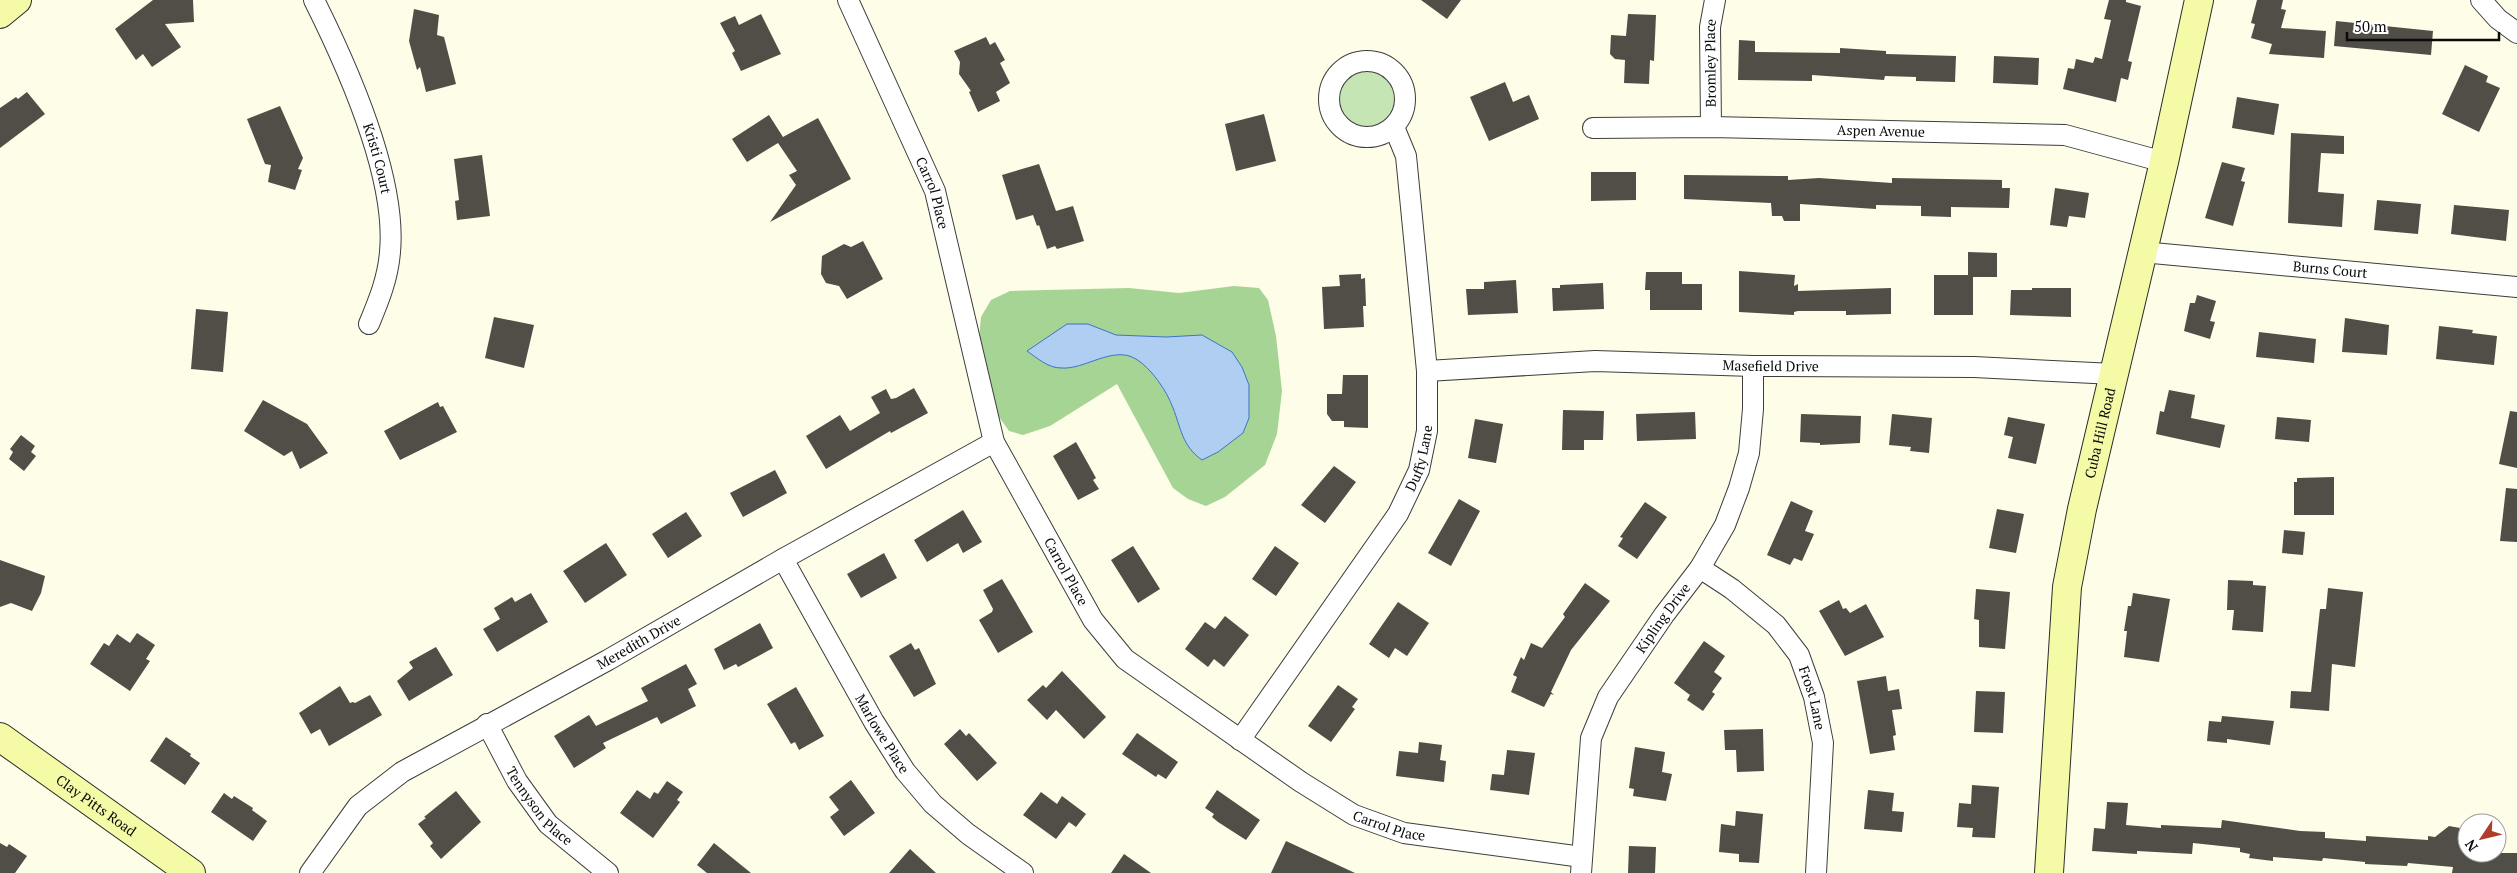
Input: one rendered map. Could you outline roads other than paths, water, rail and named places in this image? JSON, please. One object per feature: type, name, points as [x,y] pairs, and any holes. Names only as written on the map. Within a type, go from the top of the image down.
[{"type":"main road","points":[[0,14],[17,0]]},
{"type":"main road","name":"Cuba Hill Road","points":[[2049,873],[2067,587],[2082,509],[2164,162],[2199,0]]},
{"type":"main road","name":"Clay Pitts Road","points":[[0,737],[191,873]]},
{"type":"street","name":"Kristi Court","points":[[314,0],[332,36],[370,131],[388,200],[391,251],[384,288],[369,324]]},
{"type":"street","name":"Carrol Place","points":[[848,0],[935,192],[994,442],[1093,620],[1125,659],[1240,740],[1354,816],[1404,833],[1582,865]]},
{"type":"street","name":"Bromley Place","points":[[1711,127],[1710,27],[1715,0]]},
{"type":"street","points":[[2481,0],[2498,19],[2517,33]]},
{"type":"street","name":"Duffy Lane","points":[[1240,740],[1398,514],[1419,470],[1427,431],[1427,371],[1406,156],[1394,127]]},
{"type":"street","name":"Aspen Avenue","points":[[1593,128],[1711,127],[2065,135],[2164,162]]},
{"type":"street","name":"Burns Court","points":[[2142,252],[2517,287]]},
{"type":"street","name":"Masefield Drive","points":[[1427,371],[1595,361],[1753,366],[1974,367],[2114,374]]},
{"type":"street","name":"Kipling Drive","points":[[1582,865],[1591,738],[1608,697],[1664,615],[1700,568],[1725,525],[1739,488],[1749,453],[1753,409],[1753,366]]},
{"type":"street","name":"Meredith Drive","points":[[310,873],[358,806],[402,772],[487,724],[608,660],[783,558],[994,442]]},
{"type":"street","name":"Marlowe Place","points":[[783,558],[874,722],[904,771],[933,804],[968,834],[1023,873]]},
{"type":"street","name":"Frost Lane","points":[[1700,568],[1732,589],[1776,625],[1799,655],[1814,697],[1823,744],[1816,873]]},
{"type":"street","name":"Tennyson Place","points":[[487,724],[517,781],[548,824],[608,873]]},
{"type":"water","points":[[1067,324],[1088,324],[1116,335],[1166,337],[1202,335],[1232,352],[1242,367],[1249,385],[1249,418],[1243,433],[1218,452],[1202,460],[1195,455],[1186,443],[1163,387],[1153,374],[1136,359],[1127,355],[1108,356],[1070,368],[1056,368],[1027,351]]}]
